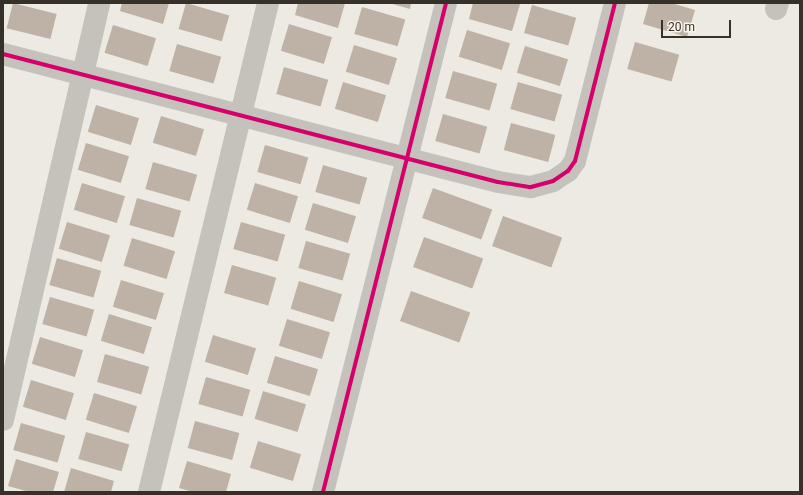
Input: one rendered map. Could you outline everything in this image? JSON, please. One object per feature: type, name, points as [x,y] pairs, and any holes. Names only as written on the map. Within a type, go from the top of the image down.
[{"type":"street","points":[[3,420],[99,3]]},
{"type":"street","points":[[148,492],[268,3]]},
{"type":"street","points":[[323,492],[409,159],[446,3]]},
{"type":"street","points":[[3,54],[498,182],[531,187],[553,181],[568,171],[575,161],[614,3]]},
{"type":"building","points":[[13,3],[57,14],[50,39],[7,28]]},
{"type":"building","points":[[122,3],[169,3],[163,24],[120,11]]},
{"type":"building","points":[[186,3],[229,15],[222,41],[179,29]]},
{"type":"building","points":[[298,3],[345,3],[338,28],[295,15]]},
{"type":"building","points":[[389,3],[411,3],[410,9]]},
{"type":"building","points":[[473,3],[520,4],[512,31],[469,19]]},
{"type":"building","points":[[649,3],[671,3],[695,10],[687,37],[643,24]]},
{"type":"building","points":[[532,5],[576,18],[568,46],[524,33]]},
{"type":"building","points":[[362,7],[405,19],[398,46],[354,34]]},
{"type":"building","points":[[289,24],[332,37],[324,64],[281,51]]},
{"type":"building","points":[[113,25],[156,38],[148,66],[105,53]]},
{"type":"building","points":[[467,30],[510,43],[502,70],[459,57]]},
{"type":"building","points":[[635,42],[679,55],[672,82],[627,69]]},
{"type":"building","points":[[177,44],[221,57],[214,84],[169,71]]},
{"type":"building","points":[[354,45],[397,58],[389,85],[346,72]]},
{"type":"building","points":[[525,46],[568,59],[560,86],[517,73]]},
{"type":"building","points":[[284,67],[328,80],[321,107],[276,94]]},
{"type":"building","points":[[453,71],[497,84],[490,111],[445,98]]},
{"type":"building","points":[[343,82],[386,95],[378,122],[335,109]]},
{"type":"building","points":[[518,82],[562,95],[555,122],[510,109]]},
{"type":"building","points":[[96,105],[139,118],[131,145],[88,132]]},
{"type":"building","points":[[443,114],[487,127],[480,154],[435,141]]},
{"type":"building","points":[[161,116],[204,129],[196,156],[153,143]]},
{"type":"building","points":[[511,123],[555,135],[548,162],[504,150]]},
{"type":"building","points":[[86,143],[129,156],[121,183],[78,170]]},
{"type":"building","points":[[265,145],[308,157],[301,184],[257,172]]},
{"type":"building","points":[[153,162],[197,175],[190,202],[145,189]]},
{"type":"building","points":[[323,165],[367,178],[360,205],[315,192]]},
{"type":"building","points":[[82,183],[125,196],[117,223],[74,210]]},
{"type":"building","points":[[255,183],[298,196],[290,223],[247,210]]},
{"type":"building","points":[[433,188],[492,210],[481,240],[422,218]]},
{"type":"building","points":[[137,198],[181,211],[174,238],[129,225]]},
{"type":"building","points":[[313,203],[356,216],[348,243],[305,230]]},
{"type":"building","points":[[503,216],[562,238],[551,268],[492,246]]},
{"type":"building","points":[[67,222],[110,235],[102,262],[59,249]]},
{"type":"building","points":[[241,222],[285,235],[278,262],[233,249]]},
{"type":"building","points":[[424,237],[483,259],[472,289],[413,267]]},
{"type":"building","points":[[132,238],[175,251],[167,279],[124,266]]},
{"type":"building","points":[[306,241],[350,254],[343,281],[298,268]]},
{"type":"building","points":[[57,258],[101,271],[94,298],[49,285]]},
{"type":"building","points":[[232,265],[276,278],[268,306],[224,293]]},
{"type":"building","points":[[121,280],[164,293],[156,320],[113,307]]},
{"type":"building","points":[[299,281],[342,294],[334,322],[291,309]]},
{"type":"building","points":[[411,291],[470,313],[459,343],[400,321]]},
{"type":"building","points":[[50,297],[94,310],[87,337],[42,324]]},
{"type":"building","points":[[109,314],[152,327],[144,354],[101,341]]},
{"type":"building","points":[[287,319],[330,332],[322,359],[279,346]]},
{"type":"building","points":[[213,335],[256,348],[248,375],[205,362]]},
{"type":"building","points":[[40,337],[83,350],[75,377],[32,364]]},
{"type":"building","points":[[105,354],[149,367],[141,395],[97,382]]},
{"type":"building","points":[[275,356],[318,369],[310,396],[267,383]]},
{"type":"building","points":[[206,377],[250,390],[243,417],[198,404]]},
{"type":"building","points":[[31,380],[74,393],[66,420],[23,407]]},
{"type":"building","points":[[263,391],[306,404],[298,432],[255,419]]},
{"type":"building","points":[[94,393],[137,406],[129,433],[86,420]]},
{"type":"building","points":[[195,421],[239,433],[232,460],[188,448]]},
{"type":"building","points":[[21,423],[65,436],[58,463],[13,450]]},
{"type":"building","points":[[86,432],[129,444],[122,471],[78,459]]},
{"type":"building","points":[[258,441],[301,454],[293,481],[250,468]]},
{"type":"building","points":[[16,459],[59,472],[53,492],[29,492],[8,486]]},
{"type":"building","points":[[187,461],[231,474],[226,492],[193,492],[179,488]]},
{"type":"building","points":[[71,468],[114,481],[111,492],[64,492]]},
{"type":"cycle path","points":[[323,492],[446,3]]},
{"type":"cycle path","points":[[3,54],[498,182],[531,187],[553,181],[568,171],[575,161],[615,3]]}]
